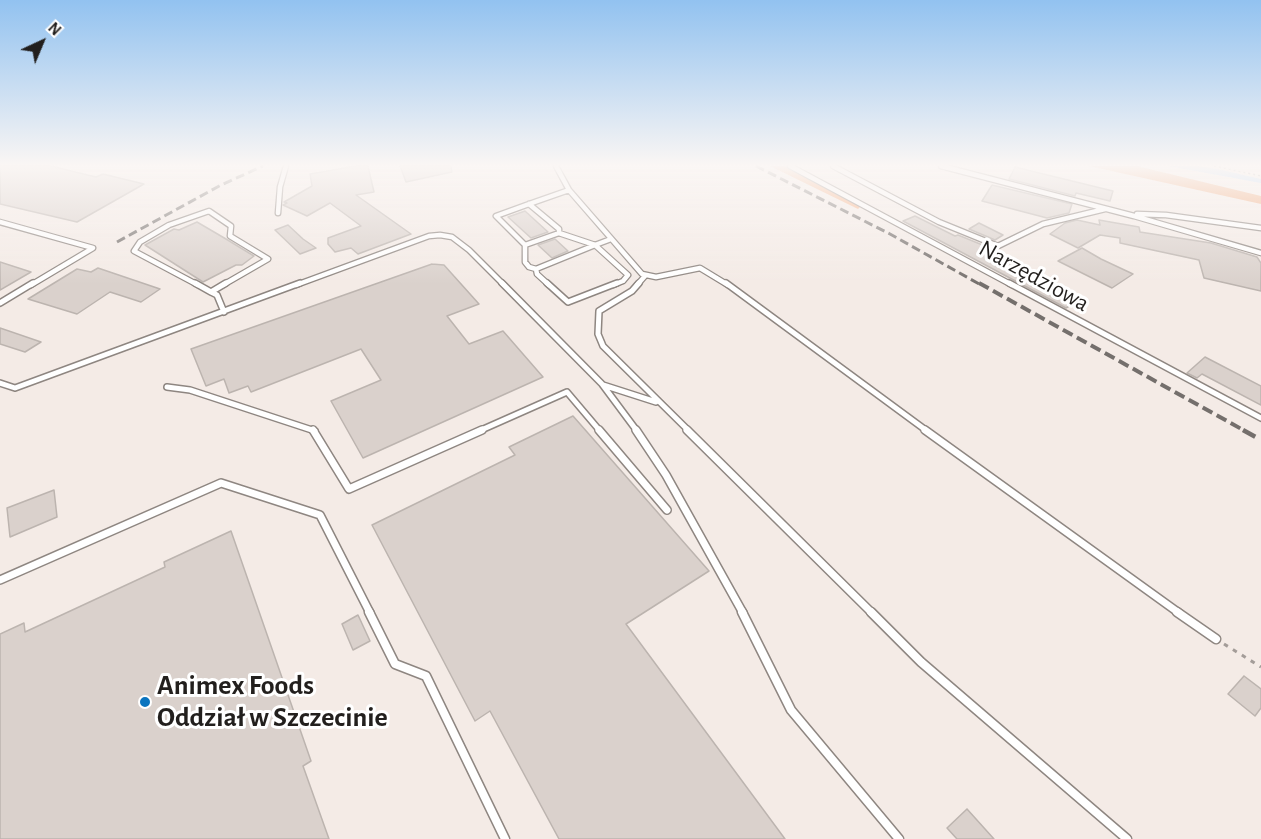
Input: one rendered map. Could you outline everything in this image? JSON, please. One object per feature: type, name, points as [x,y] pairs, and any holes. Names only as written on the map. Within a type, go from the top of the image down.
[{"type":"lane","points":[[278,205],[278,213]]},
{"type":"lane","points":[[526,205],[496,216],[525,245],[525,262],[528,267],[536,269],[611,239]]},
{"type":"lane","points":[[530,205],[559,229],[559,233]]},
{"type":"lane","points":[[582,205],[645,276],[700,267],[719,278],[1072,538],[1216,639]]},
{"type":"lane","name":"Narzędziowa","points":[[863,205],[1261,418]]},
{"type":"lane","points":[[907,205],[939,222],[998,246],[1043,224],[1106,209]]},
{"type":"lane","points":[[1091,205],[1261,253]]},
{"type":"lane","points":[[211,292],[268,259],[230,236],[231,226],[209,211],[169,225],[140,242],[134,251],[163,266],[211,292],[217,295],[224,312]]},
{"type":"lane","points":[[1124,214],[1166,215],[1261,228]]},
{"type":"lane","points":[[0,222],[93,248],[0,303]]},
{"type":"lane","points":[[525,245],[559,233],[595,245],[628,275],[623,282],[568,302],[537,274],[536,269]]},
{"type":"lane","points":[[0,384],[15,388],[440,235],[452,237],[469,250],[602,384],[666,475],[741,609],[791,710],[899,839]]},
{"type":"lane","points":[[645,276],[632,291],[599,312],[598,334],[603,346],[921,662],[1032,760],[1127,839]]},
{"type":"lane","points":[[602,384],[660,403]]},
{"type":"lane","points":[[167,387],[190,390],[314,430],[333,466],[349,489],[567,392],[667,510]]},
{"type":"lane","points":[[0,580],[221,483],[320,515],[394,664],[426,676],[505,839]]},
{"type":"path","points":[[1216,639],[1261,667]]},
{"type":"building","points":[[5,205],[107,205],[77,222]]},
{"type":"building","points":[[283,205],[326,205],[307,216]]},
{"type":"building","points":[[333,205],[370,205],[411,234],[358,254],[351,248],[335,252],[328,244],[328,238],[361,226]]},
{"type":"building","points":[[998,205],[1072,205],[1069,213],[1047,218]]},
{"type":"building","points":[[525,211],[548,232],[531,238],[508,217]]},
{"type":"building","points":[[915,216],[955,236],[958,235],[985,246],[981,248],[1038,277],[1033,280],[1076,302],[1066,308],[903,221]]},
{"type":"building","points":[[1077,220],[1100,225],[1099,220],[1139,227],[1140,232],[1211,243],[1257,257],[1261,263],[1261,291],[1204,278],[1199,260],[1120,243],[1120,238],[1100,235],[1078,248],[1050,234],[1065,223]]},
{"type":"building","points":[[197,222],[254,256],[242,265],[236,265],[203,282],[145,245],[174,229],[179,230]]},
{"type":"building","points":[[979,223],[1003,235],[995,240],[969,229]]},
{"type":"building","points":[[288,225],[316,248],[300,254],[275,230]]},
{"type":"building","points":[[555,239],[568,251],[552,258],[538,245]]},
{"type":"building","points":[[1082,248],[1133,274],[1112,288],[1058,261]]},
{"type":"building","points":[[0,262],[31,272],[0,290]]},
{"type":"building","points":[[432,264],[444,265],[479,304],[447,316],[469,344],[503,331],[543,377],[363,458],[331,401],[381,380],[361,349],[251,392],[248,386],[229,393],[224,379],[206,386],[191,349]]},
{"type":"building","points":[[98,268],[160,289],[141,302],[110,292],[77,314],[28,299],[77,269],[91,272]]},
{"type":"building","points":[[0,328],[41,342],[25,352],[0,344]]},
{"type":"building","points":[[1205,357],[1261,386],[1261,405],[1202,374],[1197,378],[1187,373]]},
{"type":"building","points":[[573,416],[709,571],[626,624],[785,839],[559,839],[490,711],[475,721],[372,525],[515,455],[509,447]]},
{"type":"building","points":[[54,490],[57,517],[10,537],[7,508]]},
{"type":"building","name":"Animex Foods Oddział w Szczecinie","points":[[231,531],[311,761],[303,766],[329,839],[0,839],[0,634],[24,623],[25,632],[165,567],[164,562]]},
{"type":"building","points":[[358,615],[370,641],[353,650],[342,624]]},
{"type":"building","points":[[1244,676],[1261,689],[1261,708],[1255,716],[1228,694]]},
{"type":"building","points":[[967,809],[994,839],[957,839],[947,828]]},
{"type":"railway","points":[[117,242],[184,205]]},
{"type":"railway","points":[[833,205],[981,285]]},
{"type":"railway","points":[[979,283],[1245,431]]},
{"type":"railway","points":[[1243,430],[1261,440]]},
{"type":"place","name":"Animex Foods Oddział w Szczecinie","points":[[145,702]]}]
